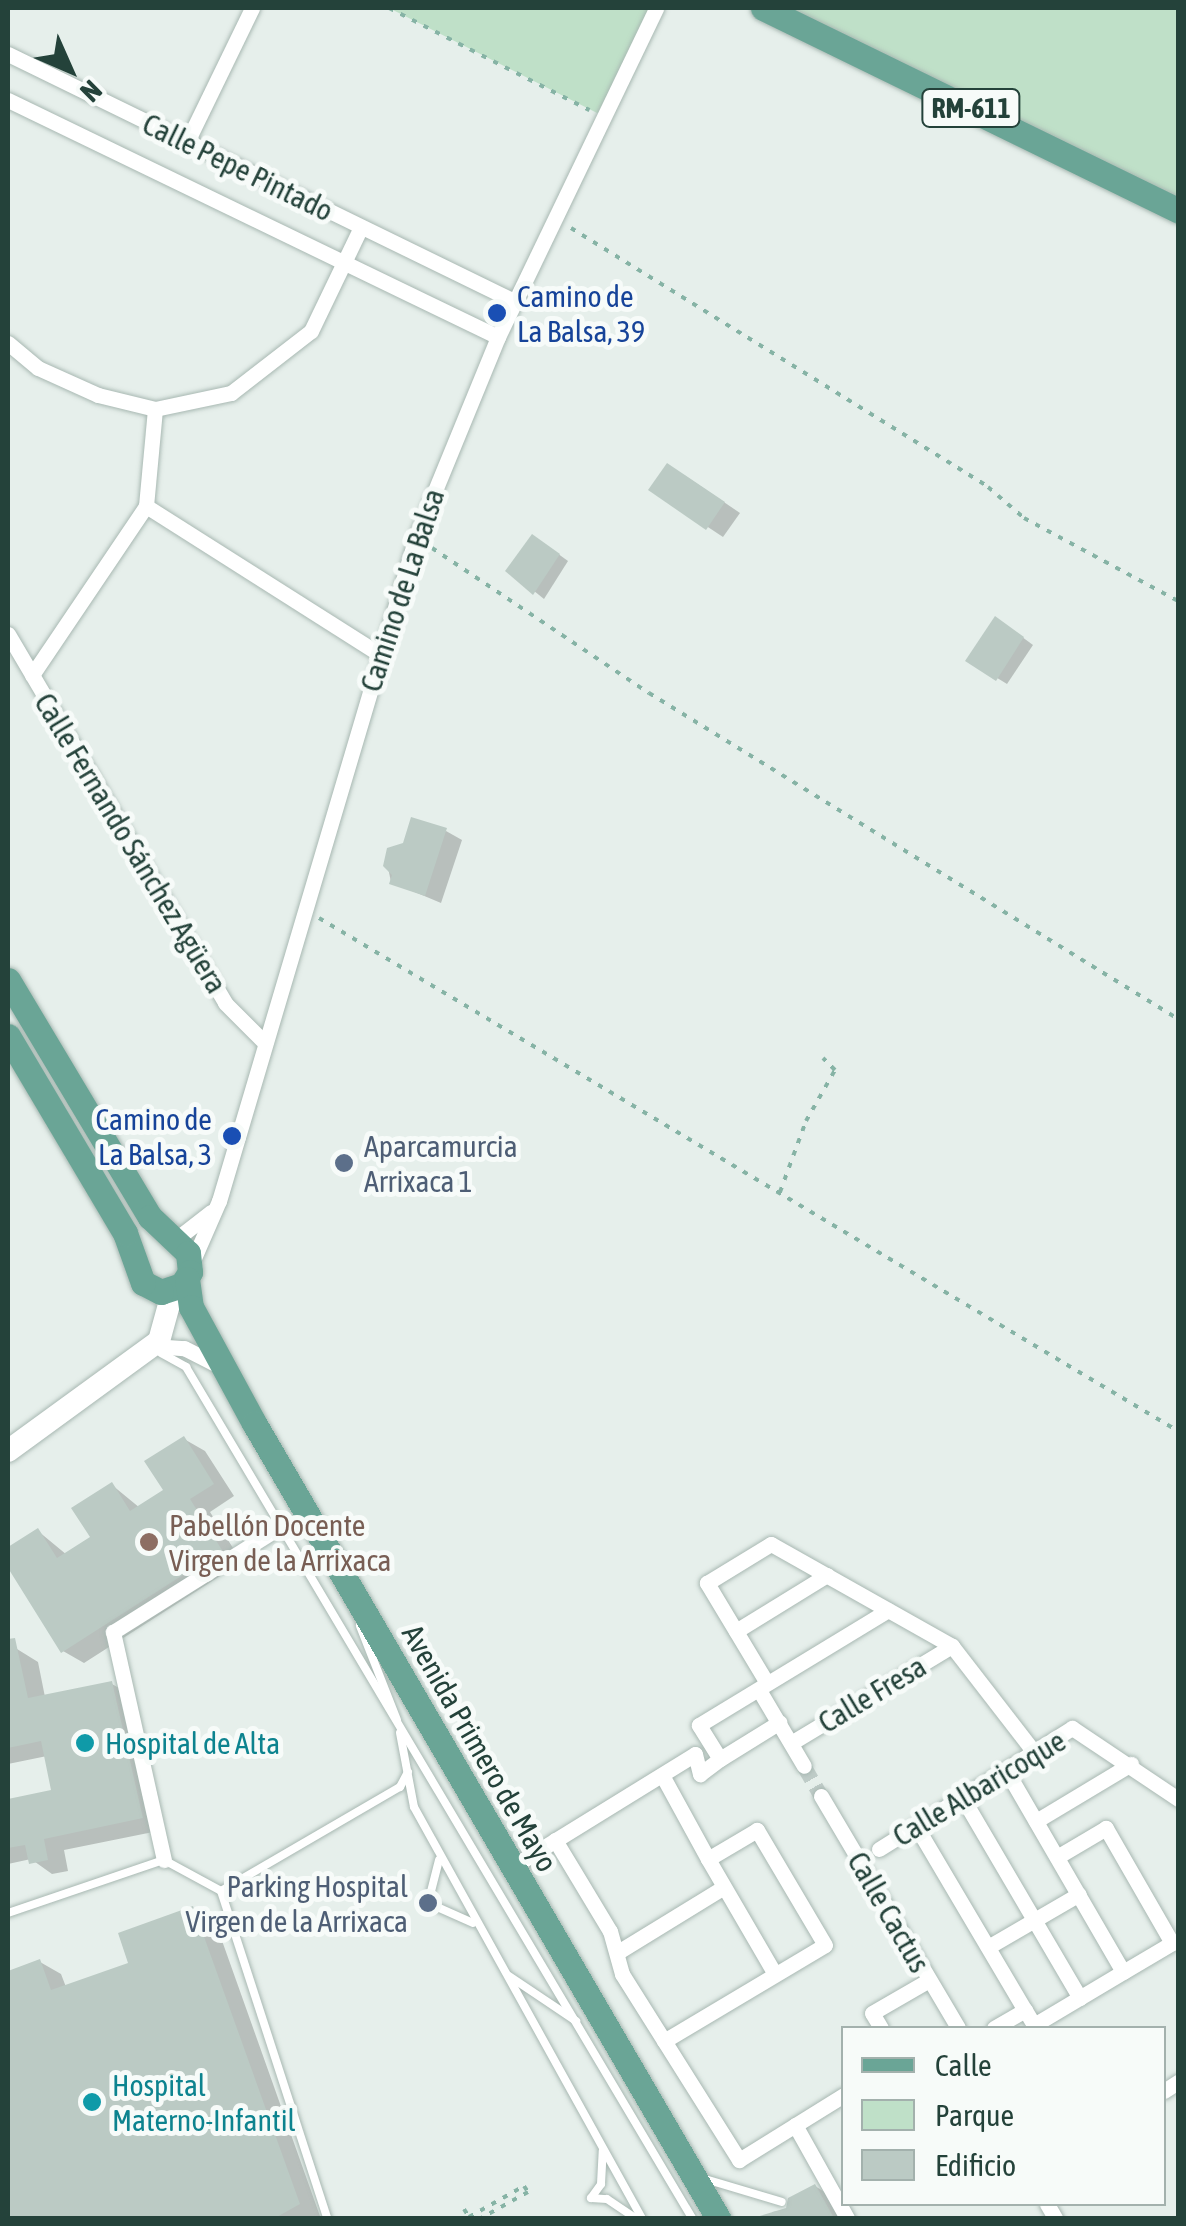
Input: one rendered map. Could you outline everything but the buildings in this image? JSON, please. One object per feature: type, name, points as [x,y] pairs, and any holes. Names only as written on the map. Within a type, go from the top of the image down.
[{"type":"main road","name":"RM-611","points":[[762,8],[1178,210]]},
{"type":"main road","points":[[8,980],[170,1239],[176,1288]]},
{"type":"main road","points":[[8,1036],[125,1233],[136,1264],[176,1288]]},
{"type":"main road","points":[[136,1264],[146,1244],[170,1239]]},
{"type":"main road","name":"Avenida Primero de Mayo","points":[[176,1288],[718,2218]]},
{"type":"street","points":[[187,142],[252,8]]},
{"type":"street","name":"Camino de La Balsa","points":[[176,1288],[220,1201],[416,537],[514,301],[558,221],[656,8]]},
{"type":"street","name":"Calle Pepe Pintado","points":[[8,54],[514,301]]},
{"type":"street","name":"Calle Pepe Pintado","points":[[8,100],[346,267],[498,337]]},
{"type":"street","name":"Calle Pepe Pintado","points":[[346,267],[361,227]]},
{"type":"street","points":[[8,342],[53,375],[155,408],[230,392],[311,332],[346,267]]},
{"type":"street","points":[[32,676],[146,506],[155,408]]},
{"type":"street","points":[[146,506],[379,654]]},
{"type":"street","name":"Calle Fernando Sánchez Agüera","points":[[8,634],[226,1003],[265,1042]]},
{"type":"street","points":[[170,1239],[220,1201]]},
{"type":"street","points":[[8,1450],[151,1345],[176,1288]]},
{"type":"street","points":[[151,1345],[190,1350],[229,1376]]},
{"type":"street","points":[[164,1860],[113,1632],[272,1532]]},
{"type":"street","points":[[804,1766],[736,1631],[707,1583],[772,1544],[952,1646],[1034,1752]]},
{"type":"street","points":[[736,1631],[827,1575]]},
{"type":"street","points":[[720,1759],[698,1726],[888,1610]]},
{"type":"street","name":"Calle Fresa","points":[[791,1743],[952,1646]]},
{"type":"street","points":[[512,1867],[695,1754],[700,1774],[780,1722]]},
{"type":"street","name":"Calle Albaricoque","points":[[879,1848],[1072,1728],[1178,1799]]},
{"type":"street","points":[[1036,1821],[1131,1764]]},
{"type":"street","points":[[1006,1770],[1123,1972]]},
{"type":"street","points":[[662,1775],[775,1974]]},
{"type":"street","name":"Calle Cactus","points":[[821,1796],[957,2026]]},
{"type":"street","points":[[962,1797],[1080,1998]]},
{"type":"street","points":[[916,1826],[1034,2025],[1123,1972],[1176,1948],[1106,1828],[1057,1857]]},
{"type":"street","points":[[664,2041],[824,1945],[757,1830],[708,1860]]},
{"type":"street","points":[[555,1840],[618,1952],[622,1974],[740,2160],[841,2098]]},
{"type":"street","points":[[618,1952],[724,1887]]},
{"type":"street","points":[[988,1947],[1078,1894]]},
{"type":"street","points":[[880,2026],[872,2013],[929,1980]]},
{"type":"street","points":[[997,2026],[1025,2010]]},
{"type":"street","points":[[795,2126],[847,2218]]},
{"type":"lane","points":[[151,1345],[186,1367],[399,1728],[434,1776],[692,2218]]},
{"type":"lane","points":[[353,1594],[364,1643],[399,1728],[413,1805],[638,2218]]},
{"type":"lane","points":[[222,1891],[392,1792],[408,1772]]},
{"type":"lane","points":[[392,1792],[413,1805]]},
{"type":"lane","points":[[434,1847],[440,1877],[428,1903],[458,1912],[483,1934]]},
{"type":"lane","points":[[8,1913],[164,1860],[222,1891],[326,2218]]},
{"type":"lane","points":[[505,1973],[580,2024],[626,2063]]},
{"type":"lane","points":[[603,2150],[601,2184],[591,2198],[607,2199],[638,2218]]},
{"type":"lane","points":[[693,2175],[782,2202]]},
{"type":"path","points":[[389,8],[605,118]]},
{"type":"path","points":[[558,221],[988,487],[1024,518],[1178,601]]},
{"type":"path","points":[[416,537],[649,692],[1178,1019]]},
{"type":"path","points":[[306,910],[1178,1431]]},
{"type":"path","points":[[780,1192],[835,1070],[824,1058]]},
{"type":"path","points":[[1178,1388],[1178,1431]]},
{"type":"path","points":[[464,2209],[469,2217],[524,2186],[528,2192],[481,2218]]},
{"type":"green space","points":[[389,8],[656,8],[605,117]]},
{"type":"green space","points":[[763,8],[1178,8],[1178,205]]},
{"type":"tunnel","points":[[804,1766],[821,1796]]},
{"type":"place","name":"Camino de La Balsa, 39","points":[[497,313]]},
{"type":"place","name":"Camino de La Balsa, 3","points":[[232,1136]]},
{"type":"place","name":"Aparcamurcia Arrixaca 1","points":[[344,1163]]},
{"type":"place","name":"Pabellón Docente Virgen de la Arrixaca","points":[[149,1542]]},
{"type":"place","name":"Hospital de Alta","points":[[85,1743]]},
{"type":"place","name":"Parking Hospital Virgen de la Arrixaca","points":[[428,1903]]},
{"type":"place","name":"Hospital Materno-Infantil","points":[[92,2102]]}]
